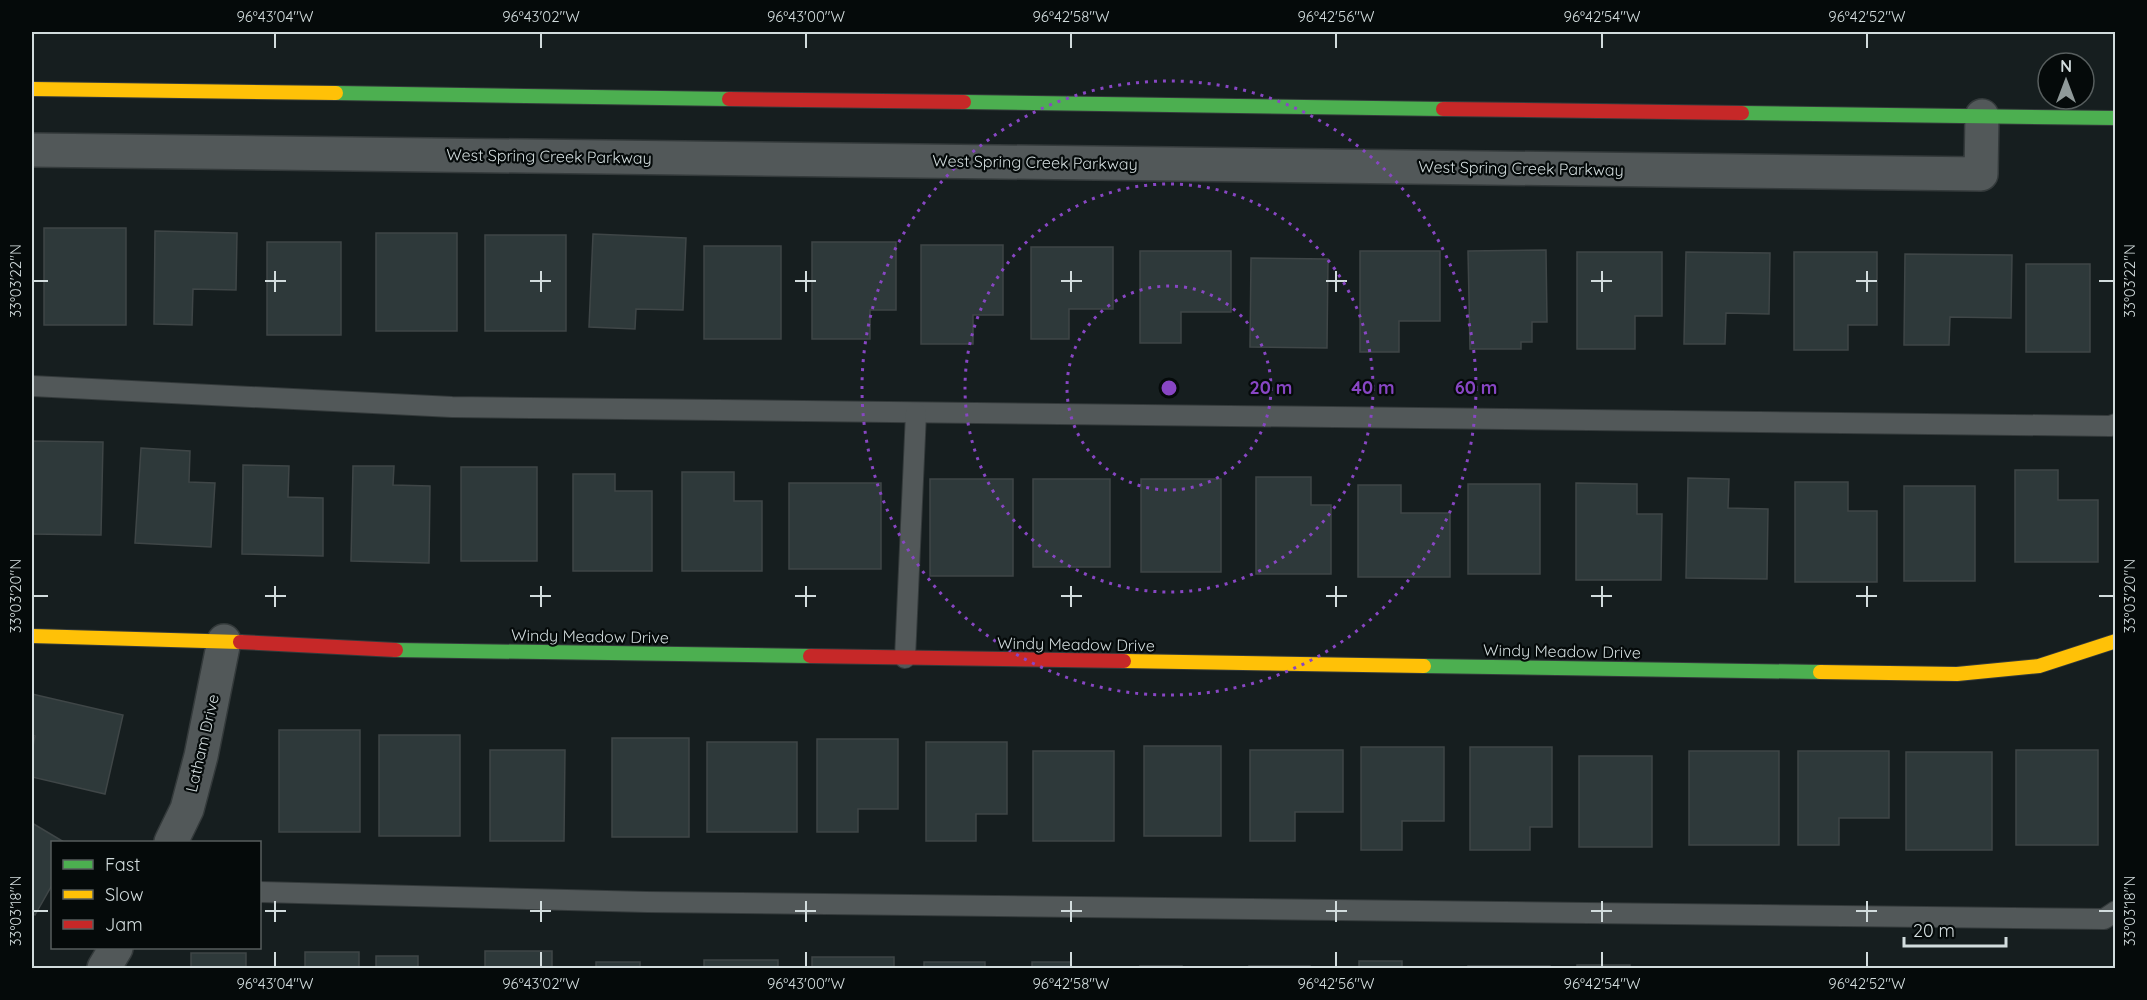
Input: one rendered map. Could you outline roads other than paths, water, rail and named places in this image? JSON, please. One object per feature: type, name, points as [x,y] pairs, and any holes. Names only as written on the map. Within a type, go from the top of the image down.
[{"type":"street","points":[[32,89],[2115,118]]},
{"type":"street","name":"West Spring Creek Parkway","points":[[32,150],[1981,174],[1982,116]]},
{"type":"street","name":"Windy Meadow Drive","points":[[32,636],[224,641],[371,650],[1957,674],[2039,666],[2115,641]]},
{"type":"street","name":"Latham Drive","points":[[172,841],[187,809],[201,756],[224,641]]},
{"type":"street","points":[[104,969],[115,949]]},
{"type":"lane","points":[[32,386],[452,407],[2110,426],[2115,424]]},
{"type":"lane","points":[[905,658],[916,413]]},
{"type":"lane","points":[[261,891],[647,902],[2092,919],[2104,919],[2115,911]]}]
